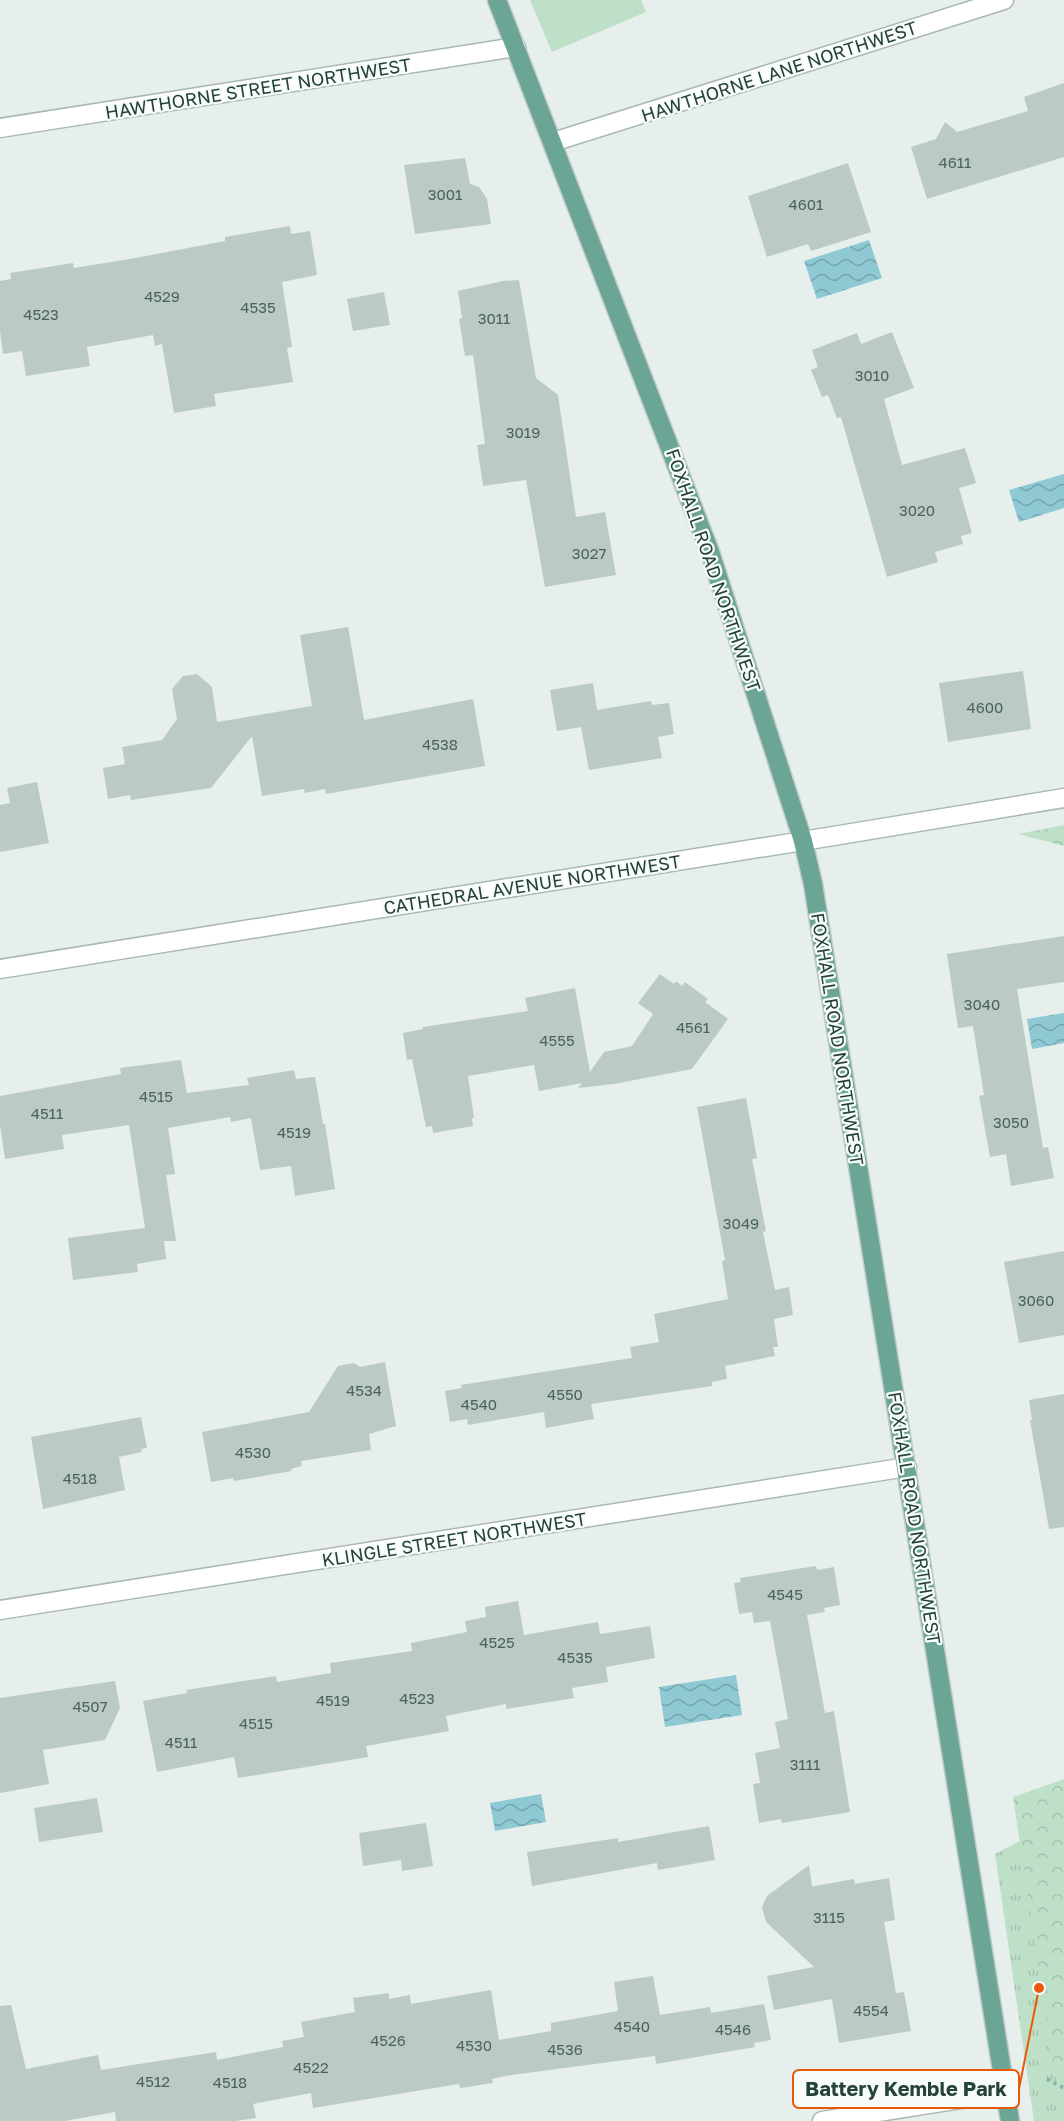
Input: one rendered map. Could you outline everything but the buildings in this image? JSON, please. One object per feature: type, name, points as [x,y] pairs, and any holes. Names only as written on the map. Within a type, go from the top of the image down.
[{"type":"main road","name":"FOXHALL ROAD NORTHWEST","points":[[497,0],[710,552],[803,842],[813,884],[1010,2121]]},
{"type":"street","name":"HAWTHORNE LANE NORTHWEST","points":[[553,142],[1004,0]]},
{"type":"street","name":"HAWTHORNE STREET NORTHWEST","points":[[0,128],[516,47]]},
{"type":"street","name":"CATHEDRAL AVENUE NORTHWEST","points":[[0,969],[803,842],[1064,798]]},
{"type":"street","name":"KLINGLE STREET NORTHWEST","points":[[0,1610],[907,1467]]},
{"type":"street","points":[[822,2121],[1005,2092]]},
{"type":"path","points":[[1047,2079],[1064,2088]]},
{"type":"green space","points":[[530,0],[641,0],[646,12],[552,52]]},
{"type":"green space","points":[[1064,825],[1064,846],[1018,834]]},
{"type":"green space","points":[[1064,1779],[1064,2077],[1055,2077],[1013,1797]]},
{"type":"green space","points":[[1064,1824],[1064,2121],[1034,2121],[995,1854]]},
{"type":"water","points":[[869,240],[882,278],[817,299],[804,261]]},
{"type":"water","points":[[1064,474],[1064,508],[1019,522],[1009,490]]},
{"type":"water","points":[[1064,1013],[1064,1043],[1032,1049],[1027,1019]]},
{"type":"water","points":[[736,1675],[742,1715],[665,1727],[659,1687]]},
{"type":"water","points":[[541,1794],[546,1822],[495,1831],[490,1803]]},
{"type":"place","name":"Battery Kemble Park","points":[[1039,1988]]}]
